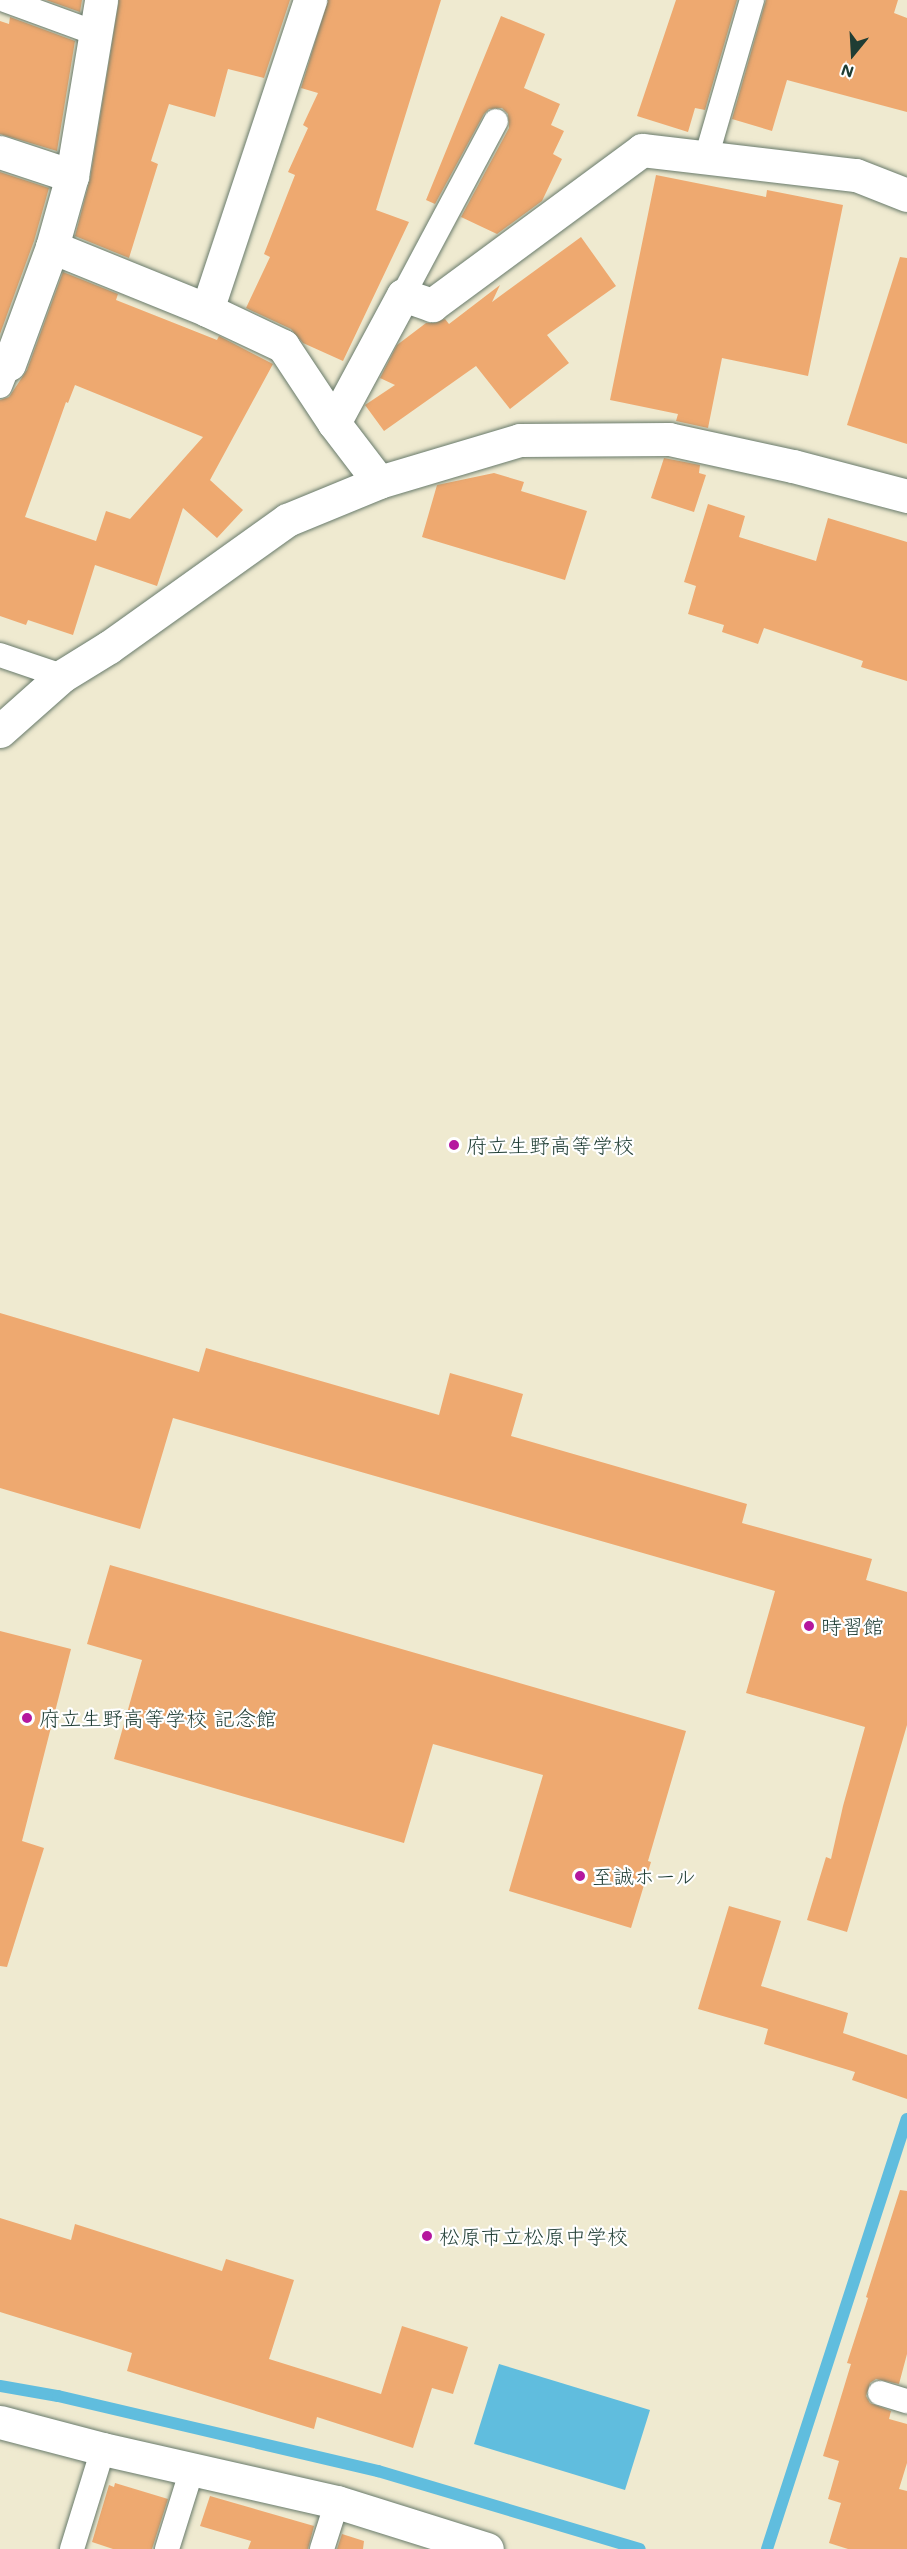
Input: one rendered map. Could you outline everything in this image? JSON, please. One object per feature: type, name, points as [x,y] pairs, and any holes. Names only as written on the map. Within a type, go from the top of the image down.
[{"type":"street","points":[[3,370],[52,247],[72,176],[101,0]]},
{"type":"street","points":[[207,310],[310,0]]},
{"type":"street","points":[[334,423],[403,295],[432,305],[642,150],[856,175],[907,195]]},
{"type":"street","points":[[0,152],[72,176]]},
{"type":"street","points":[[52,247],[207,310],[283,346],[334,423],[379,482]]},
{"type":"street","points":[[0,730],[62,676],[109,647],[287,520],[379,482],[520,440],[669,439],[794,466],[907,496]]},
{"type":"street","points":[[0,2422],[103,2449],[337,2502],[487,2549]]},
{"type":"lane","points":[[6,0],[95,33]]},
{"type":"lane","points":[[706,158],[752,0]]},
{"type":"lane","points":[[403,295],[496,121]]},
{"type":"lane","points":[[0,655],[62,676]]},
{"type":"lane","points":[[880,2393],[907,2401]]},
{"type":"lane","points":[[72,2549],[103,2449]]},
{"type":"lane","points":[[167,2549],[192,2469]]},
{"type":"lane","points":[[322,2549],[337,2502]]},
{"type":"water","points":[[499,2364],[650,2410],[625,2490],[474,2444]]},
{"type":"building","points":[[46,0],[82,0],[80,12]]},
{"type":"building","points":[[119,0],[290,0],[264,78],[228,69],[215,117],[169,104],[151,161],[158,164],[129,258],[75,236],[90,179]]},
{"type":"building","points":[[328,0],[441,0],[376,210],[409,222],[343,361],[303,343],[291,329],[246,308],[270,257],[264,254],[295,175],[288,172],[308,128],[303,125],[318,93],[301,88]]},
{"type":"building","points":[[676,0],[737,0],[705,110],[695,108],[688,132],[637,116]]},
{"type":"building","points":[[766,0],[898,0],[894,13],[907,18],[907,112],[787,80],[772,131],[732,119]]},
{"type":"building","points":[[501,16],[545,34],[524,88],[560,104],[551,125],[564,131],[553,154],[562,159],[542,201],[497,234],[461,217],[509,128],[508,114],[502,108],[489,109],[484,114],[435,204],[426,200]]},
{"type":"building","points":[[10,17],[75,41],[57,151],[0,134],[0,21],[9,24]]},
{"type":"building","points":[[0,172],[49,188],[34,241],[0,334]]},
{"type":"building","points":[[656,175],[766,197],[767,190],[843,205],[808,376],[722,358],[708,428],[676,421],[678,414],[610,400]]},
{"type":"building","points":[[581,237],[616,286],[547,335],[569,363],[510,409],[476,366],[384,431],[365,405],[395,385],[380,378],[397,345],[426,323],[435,323],[445,319],[449,324],[500,285],[492,302]]},
{"type":"building","points":[[900,257],[907,258],[907,444],[847,425]]},
{"type":"building","points":[[63,272],[118,294],[116,300],[217,340],[219,336],[273,364],[210,480],[243,510],[217,538],[183,508],[157,586],[95,565],[73,635],[28,620],[26,625],[0,616],[0,400],[9,397],[27,370]],"holes":[[[75,385],[203,437],[130,519],[106,511],[96,541],[25,517],[66,402],[68,403]]]},
{"type":"building","points":[[664,458],[700,465],[699,473],[706,475],[694,512],[651,498]]},
{"type":"building","points":[[494,473],[524,482],[521,491],[587,511],[565,580],[422,537],[437,485]]},
{"type":"building","points":[[708,504],[745,516],[739,537],[816,561],[828,518],[907,542],[907,681],[861,667],[863,661],[764,628],[758,644],[722,632],[724,625],[688,614],[696,586],[684,582]]},
{"type":"building","points":[[0,1313],[199,1372],[206,1348],[439,1415],[450,1373],[523,1394],[511,1436],[747,1504],[742,1523],[872,1559],[866,1580],[907,1592],[907,1725],[847,1932],[807,1920],[826,1857],[831,1859],[865,1727],[746,1693],[775,1591],[173,1418],[140,1529],[0,1488]]},
{"type":"building","points":[[110,1565],[686,1731],[631,1928],[509,1891],[543,1775],[433,1744],[404,1843],[114,1759],[142,1660],[87,1644]]},
{"type":"building","name":"府立生野高等学校 記念館","points":[[0,1631],[71,1649],[22,1841],[44,1848],[7,1967],[0,1966]]},
{"type":"building","points":[[729,1906],[781,1921],[761,1986],[848,2013],[843,2033],[907,2055],[907,2099],[852,2080],[855,2072],[764,2044],[768,2029],[698,2009]]},
{"type":"building","points":[[900,2190],[907,2191],[907,2354],[899,2384],[876,2379],[870,2383],[866,2396],[870,2403],[891,2411],[889,2419],[907,2424],[907,2463],[899,2489],[907,2491],[907,2549],[848,2549],[829,2543],[841,2503],[828,2499],[839,2461],[823,2456],[851,2364],[847,2363],[868,2298],[866,2297]]},
{"type":"building","points":[[0,2218],[71,2240],[75,2224],[222,2271],[226,2259],[294,2280],[269,2359],[381,2394],[402,2326],[468,2347],[453,2394],[432,2388],[413,2448],[317,2417],[314,2429],[127,2371],[132,2353],[0,2312]]},
{"type":"building","points":[[115,2483],[168,2499],[152,2549],[113,2549],[92,2542],[109,2485],[114,2487]]},
{"type":"building","points":[[210,2496],[314,2526],[308,2549],[248,2549],[251,2541],[200,2526]]},
{"type":"building","points":[[342,2534],[364,2541],[363,2549],[337,2549]]},
{"type":"waterway","points":[[767,2549],[907,2119]]},
{"type":"waterway","points":[[0,2386],[58,2396],[378,2471],[640,2549]]},
{"type":"place","name":"府立生野高等学校","points":[[454,1145]]},
{"type":"place","name":"時習館","points":[[809,1626]]},
{"type":"place","name":"府立生野高等学校 記念館","points":[[27,1718]]},
{"type":"place","name":"至誠ホール","points":[[580,1876]]},
{"type":"place","name":"松原市立松原中学校","points":[[427,2236]]}]
